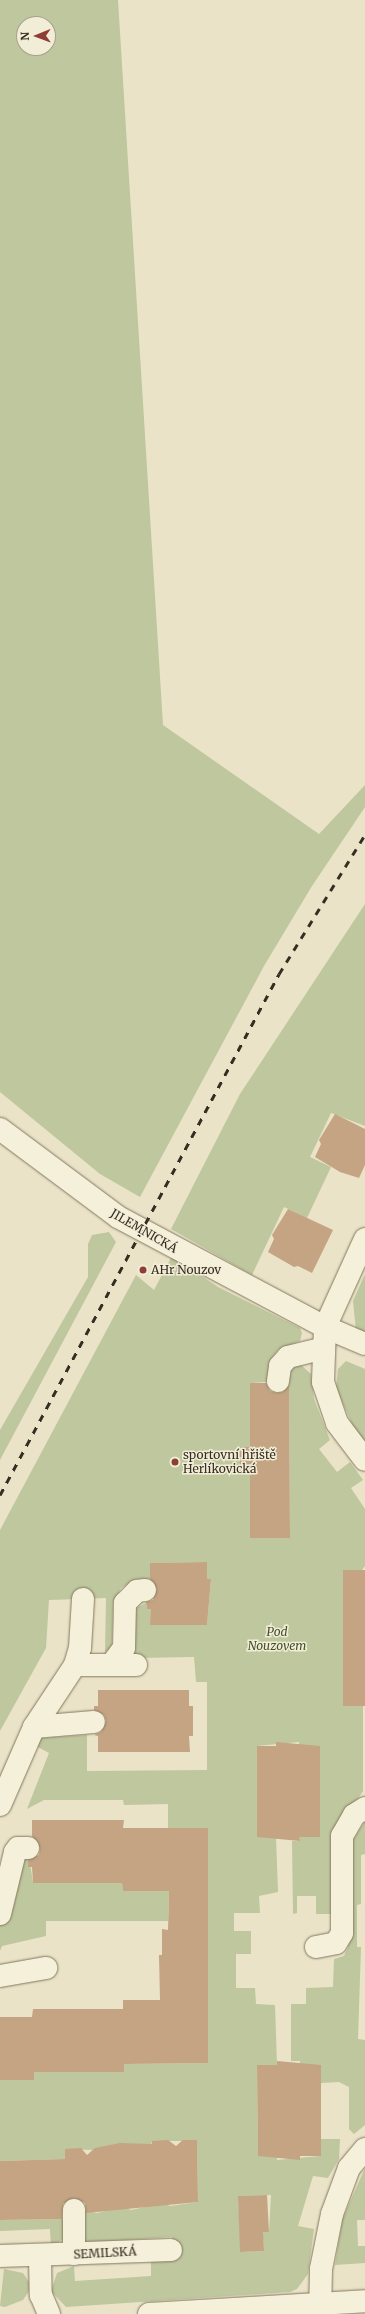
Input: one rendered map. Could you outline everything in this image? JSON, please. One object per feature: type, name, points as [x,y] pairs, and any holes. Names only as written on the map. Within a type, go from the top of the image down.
[{"type":"street","name":"JILEMNICKÁ","points":[[0,1129],[118,1217],[324,1338],[365,1344]]},
{"type":"street","points":[[364,1244],[324,1338],[323,1382],[337,1423],[365,1460]]},
{"type":"street","points":[[278,1381],[280,1366],[288,1357],[324,1338]]},
{"type":"street","points":[[111,1665],[124,1648],[125,1603],[137,1591],[146,1590]]},
{"type":"street","points":[[0,1805],[34,1727],[75,1665],[80,1648],[83,1599]]},
{"type":"street","points":[[75,1665],[136,1665]]},
{"type":"street","points":[[34,1727],[94,1722]]},
{"type":"street","points":[[316,1947],[336,1943],[342,1933],[342,1836],[354,1815],[365,1808]]},
{"type":"street","points":[[0,1914],[15,1852],[18,1848],[28,1848]]},
{"type":"street","points":[[0,1976],[46,1968]]},
{"type":"street","points":[[321,2309],[320,2269],[332,2214],[349,2168],[365,2149]]},
{"type":"street","points":[[74,2210],[74,2254]]},
{"type":"street","name":"SEMILSKÁ","points":[[0,2256],[40,2256],[171,2250]]},
{"type":"street","points":[[40,2256],[41,2295],[49,2314]]},
{"type":"street","points":[[149,2314],[321,2309],[365,2302]]},
{"type":"green space","points":[[0,0],[118,0],[163,725],[319,834],[365,785],[365,807],[312,886],[264,966],[140,1197],[100,1174],[0,1092]]},
{"type":"green space","points":[[365,904],[365,1126],[331,1113],[310,1157],[331,1167],[307,1218],[284,1207],[252,1275],[171,1229],[240,1094]]},
{"type":"green space","points":[[109,1232],[116,1242],[0,1460],[0,1430],[88,1277],[88,1244],[92,1235]]},
{"type":"green space","name":"Pod Nouzovem","points":[[172,1256],[218,1287],[300,1328],[302,1333],[300,1341],[278,1350],[271,1359],[267,1382],[250,1383],[250,1537],[290,1537],[289,1383],[285,1374],[299,1363],[311,1374],[314,1399],[330,1440],[319,1449],[337,1472],[350,1462],[363,1480],[351,1488],[365,1509],[365,1566],[362,1570],[343,1570],[343,1706],[363,1706],[363,1791],[357,1800],[333,1914],[316,1914],[316,1896],[297,1896],[297,1913],[293,1914],[292,1841],[299,1841],[299,1837],[320,1837],[320,1746],[299,1746],[299,1742],[257,1746],[257,1837],[276,1837],[278,1892],[259,1896],[260,1913],[234,1913],[234,1931],[251,1931],[251,1954],[236,1954],[236,1988],[255,1988],[256,2004],[275,2005],[277,2065],[257,2065],[258,2156],[277,2156],[277,2160],[320,2156],[320,2139],[340,2139],[339,2159],[328,2178],[313,2176],[298,2226],[314,2229],[308,2274],[297,2289],[290,2292],[66,2307],[51,2291],[57,2273],[74,2266],[75,2281],[151,2276],[151,2260],[172,2259],[172,2237],[83,2243],[84,2210],[97,2213],[124,2207],[131,2210],[163,2203],[170,2206],[198,2202],[197,2141],[152,2141],[151,2146],[92,2150],[65,2149],[65,2159],[0,2161],[0,2080],[33,2080],[34,2072],[124,2064],[208,2063],[208,1828],[168,1828],[168,1804],[124,1805],[123,1800],[44,1800],[27,1809],[49,1753],[36,1746],[40,1738],[87,1735],[87,1771],[207,1770],[207,1682],[196,1682],[194,1657],[135,1658],[135,1615],[136,1608],[146,1603],[147,1609],[151,1609],[151,1625],[207,1625],[211,1579],[207,1579],[207,1562],[150,1563],[150,1579],[136,1579],[121,1588],[113,1603],[112,1647],[105,1653],[106,1598],[49,1600],[46,1648],[0,1731],[0,1530],[136,1275],[154,1290]],"holes":[[[271,2195],[269,2232],[240,2233],[238,2196]],[[263,2238],[264,2251],[240,2252],[240,2239]]]},
{"type":"green space","points":[[365,1274],[365,1334],[356,1331],[353,1301]]},
{"type":"green space","points":[[346,1361],[365,1369],[365,1444],[356,1433],[336,1388],[338,1369]]},
{"type":"green space","points":[[365,1821],[365,1854],[361,1855],[361,1904],[357,1905],[357,1947],[361,1947],[358,2039],[365,2040],[365,2125],[354,2134],[349,2129],[349,2087],[339,2082],[321,2083],[320,2065],[300,2065],[300,2061],[291,2061],[291,2004],[306,2004],[306,1988],[333,1987],[334,1959],[344,1956],[348,1947],[348,1848]]},
{"type":"green space","points":[[29,1856],[33,1883],[122,1883],[123,1891],[169,1891],[168,1921],[46,1921],[46,1936],[2,1946],[0,1951],[0,1925],[18,1861]]},
{"type":"green space","points":[[365,2168],[365,2220],[357,2220],[358,2246],[365,2246],[365,2263],[335,2265],[342,2220]]},
{"type":"green space","points":[[66,2219],[65,2238],[51,2247],[50,2229],[0,2231],[0,2220]]},
{"type":"green space","points":[[4,2269],[23,2273],[29,2282],[29,2291],[23,2300],[5,2307],[0,2306]]},
{"type":"building","points":[[335,1114],[365,1129],[365,1165],[359,1178],[340,1172],[315,1157],[321,1144],[319,1140]]},
{"type":"building","points":[[288,1209],[333,1230],[312,1273],[298,1266],[294,1267],[268,1252],[274,1239],[272,1235]]},
{"type":"building","points":[[250,1383],[266,1383],[270,1391],[277,1393],[283,1392],[289,1385],[290,1538],[250,1538],[250,1474],[240,1474],[240,1447],[250,1447]]},
{"type":"building","points":[[207,1562],[207,1579],[211,1579],[207,1625],[150,1625],[151,1609],[147,1609],[146,1602],[153,1600],[157,1589],[150,1579],[150,1563]]},
{"type":"building","points":[[343,1570],[365,1570],[365,1706],[343,1706]]},
{"type":"building","points":[[98,1690],[189,1690],[189,1706],[193,1706],[193,1736],[189,1736],[190,1752],[98,1752],[98,1736],[94,1735],[101,1732],[106,1721],[104,1715],[94,1710],[94,1706],[98,1706]]},
{"type":"building","points":[[276,1742],[320,1746],[320,1837],[299,1837],[300,1841],[257,1837],[257,1746],[276,1746]]},
{"type":"building","points":[[32,1820],[124,1820],[123,1828],[208,1828],[208,2063],[124,2064],[124,2072],[34,2072],[34,2080],[0,2080],[0,2017],[32,2017],[33,2009],[123,2009],[123,2000],[160,2000],[159,1955],[162,1955],[162,1929],[168,1930],[169,1891],[123,1891],[122,1883],[33,1883],[32,1867],[28,1867],[28,1860],[39,1855],[40,1848],[32,1836]]},
{"type":"building","points":[[277,2061],[321,2065],[321,2156],[300,2156],[300,2160],[258,2156],[257,2065],[277,2065]]},
{"type":"building","points":[[168,2140],[176,2146],[183,2140],[197,2140],[198,2202],[86,2213],[85,2203],[74,2198],[63,2204],[62,2219],[0,2220],[0,2161],[65,2159],[65,2149],[81,2148],[87,2155],[95,2148],[120,2143],[152,2144],[152,2141]]},
{"type":"building","points":[[267,2195],[269,2232],[263,2232],[264,2251],[240,2252],[238,2196]]},
{"type":"railway","points":[[0,1495],[279,974],[365,835]]},
{"type":"place","name":"AHr Nouzov","points":[[143,1270]]},
{"type":"place","name":"sportovní hřiště Herlíkovická","points":[[175,1462]]}]
